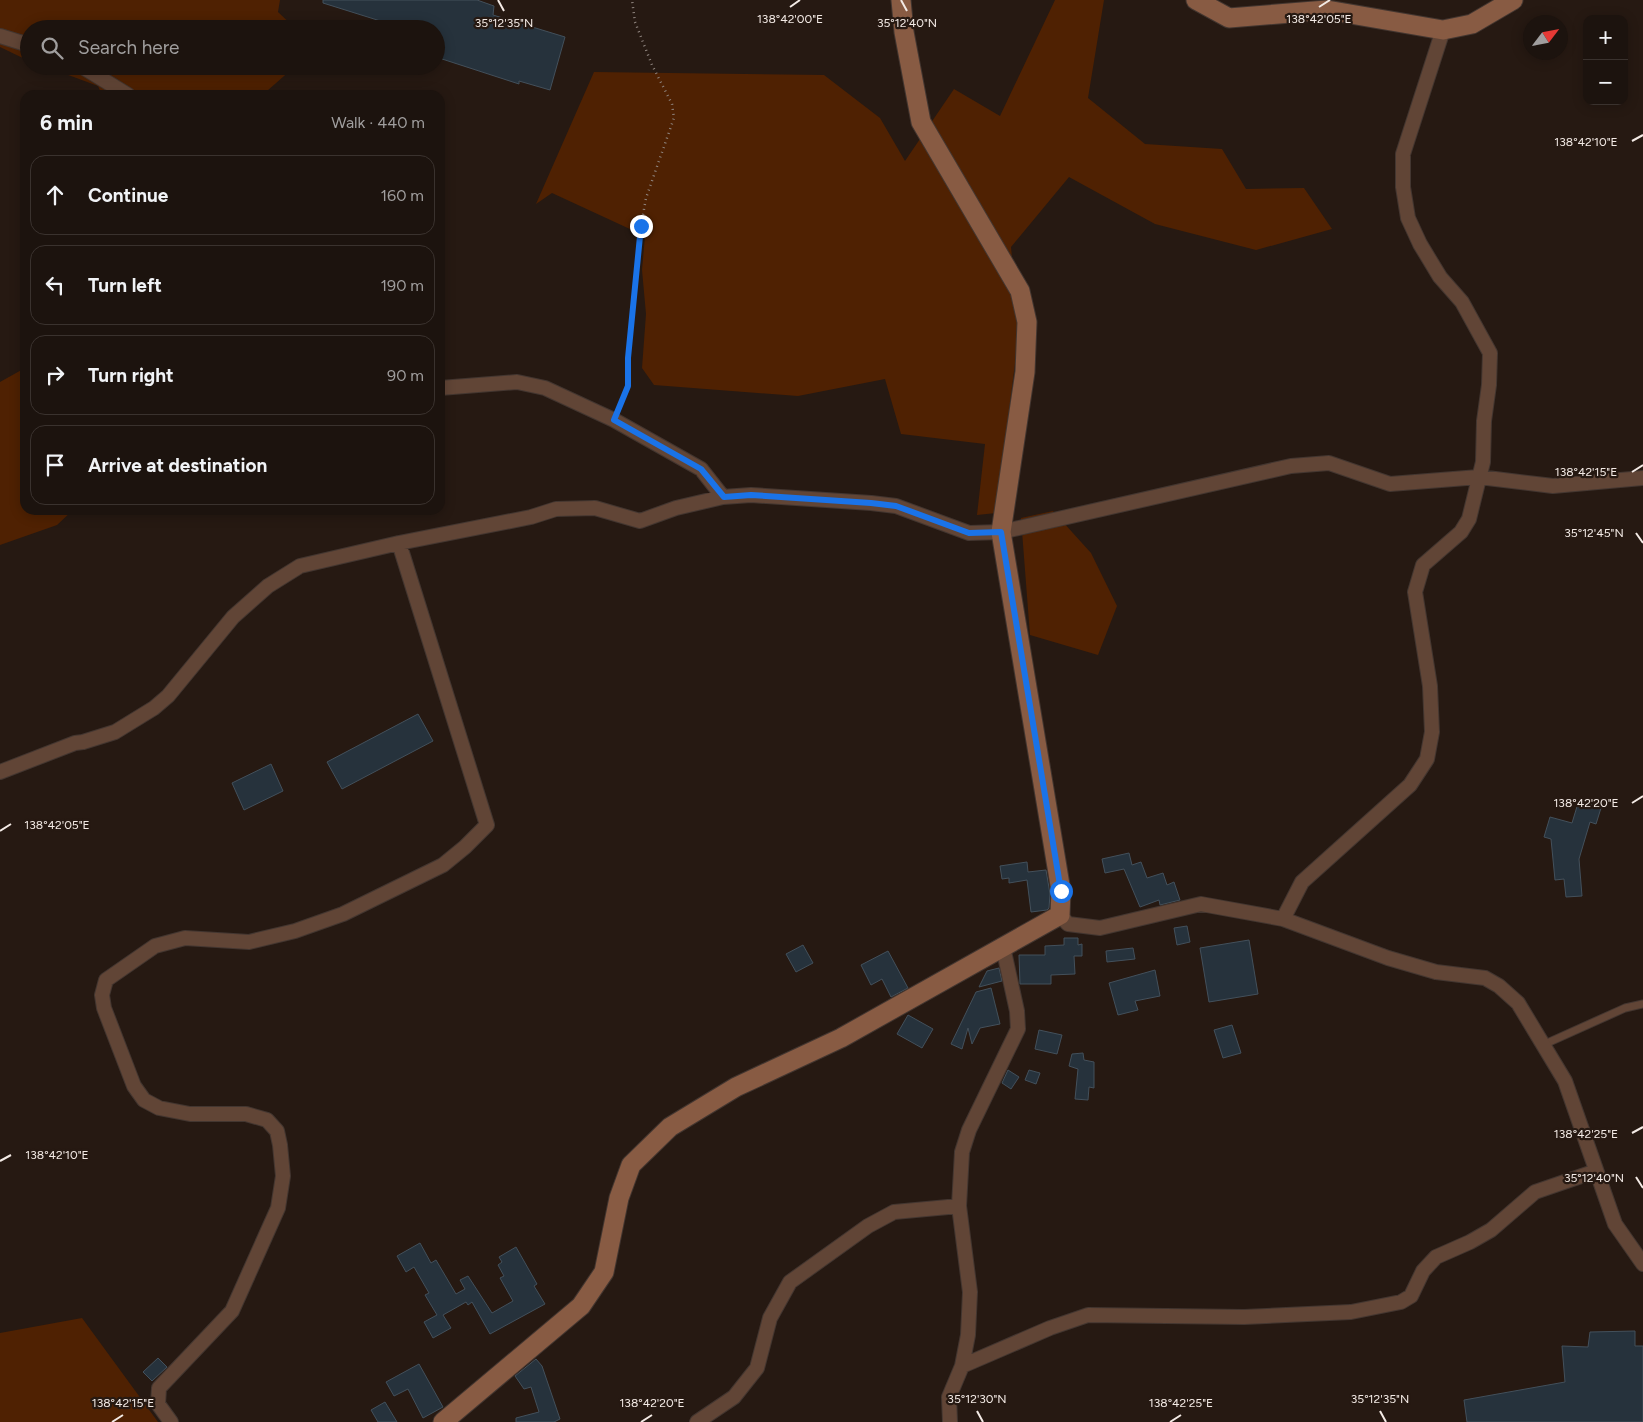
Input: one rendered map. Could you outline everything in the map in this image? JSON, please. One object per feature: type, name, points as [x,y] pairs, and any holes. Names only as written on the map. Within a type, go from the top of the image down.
[{"type":"street","points":[[901,0],[904,32],[921,122],[1020,291],[1026,309],[1025,372],[1001,532],[1061,891],[1060,915],[1068,924],[1100,928],[1201,904],[1283,919],[1388,958],[1436,972],[1485,978],[1499,986],[1518,1003],[1545,1044],[1566,1081],[1615,1224],[1643,1264]]},
{"type":"street","points":[[1196,0],[1229,18],[1327,10],[1443,30],[1472,24],[1513,0]]},
{"type":"street","points":[[1283,919],[1302,882],[1410,785],[1428,760],[1432,732],[1430,686],[1415,592],[1424,565],[1461,532],[1469,518],[1483,462],[1484,421],[1489,385],[1490,353],[1462,302],[1440,277],[1420,244],[1408,218],[1403,188],[1403,154],[1443,30]]},
{"type":"street","points":[[0,36],[20,42]]},
{"type":"street","points":[[96,75],[120,90]]},
{"type":"street","points":[[445,388],[517,382],[544,388],[614,420],[701,469],[724,497]]},
{"type":"street","points":[[0,772],[75,743],[115,732],[154,708],[168,696],[234,617],[268,586],[300,566],[399,543],[531,517],[556,509],[595,508],[640,521],[676,508],[724,497],[751,495],[896,506],[969,533],[1001,532],[1291,466],[1329,462],[1390,484],[1479,477],[1553,486],[1643,478]]},
{"type":"street","points":[[171,1422],[158,1404],[159,1388],[232,1311],[278,1208],[282,1176],[280,1145],[277,1131],[267,1120],[246,1114],[190,1114],[159,1108],[144,1100],[134,1086],[104,1008],[102,995],[106,980],[155,946],[185,938],[249,942],[295,931],[343,914],[443,865],[487,825],[399,543]]},
{"type":"street","points":[[443,1422],[581,1306],[604,1272],[619,1198],[631,1165],[670,1127],[736,1087],[840,1038],[1060,915]]},
{"type":"street","points":[[950,1422],[949,1398],[962,1366],[968,1335],[970,1292],[959,1206],[962,1152],[969,1130],[1018,1029],[1017,1010],[1003,947]]},
{"type":"street","points":[[962,1366],[1050,1328],[1088,1315],[1244,1317],[1351,1312],[1401,1302],[1411,1296],[1423,1270],[1436,1257],[1470,1242],[1491,1230],[1535,1192],[1596,1171]]},
{"type":"street","points":[[697,1422],[734,1397],[757,1368],[770,1318],[790,1282],[868,1226],[894,1212],[959,1206]]},
{"type":"lane","points":[[1545,1044],[1625,1008],[1643,1004]]},
{"type":"path","points":[[614,420],[628,386],[628,358],[641,226],[646,198],[674,118],[672,104],[652,65],[635,22],[632,0]]},
{"type":"shaded area","points":[[0,0],[280,0],[278,12],[286,20],[20,20],[20,57],[0,47]]},
{"type":"shaded area","points":[[1055,0],[1104,0],[1088,98],[1145,144],[1222,149],[1246,189],[1304,188],[1332,229],[1256,250],[1155,224],[1069,177],[1011,247],[1019,332],[996,513],[977,515],[985,444],[901,434],[885,379],[798,396],[654,385],[642,368],[646,314],[642,270],[645,236],[552,193],[536,204],[594,72],[824,75],[880,118],[905,161],[954,89],[1000,116]]},
{"type":"shaded area","points":[[68,75],[285,75],[268,90],[100,90],[98,86]]},
{"type":"shaded area","points":[[20,371],[20,515],[68,515],[57,525],[0,545],[0,382]]},
{"type":"shaded area","points":[[1053,511],[1091,553],[1117,606],[1098,655],[1030,635],[1021,518]]},
{"type":"shaded area","points":[[82,1318],[158,1422],[0,1422],[0,1333]]},
{"type":"building","points":[[323,0],[477,0],[494,6],[493,15],[565,37],[550,90],[519,81],[519,84],[445,60],[445,20],[377,20],[323,3]]},
{"type":"building","points":[[418,714],[433,741],[342,789],[327,762]]},
{"type":"building","points":[[271,764],[283,791],[244,810],[232,783]]},
{"type":"building","points":[[1579,800],[1601,808],[1596,824],[1590,822],[1579,859],[1582,896],[1566,897],[1564,879],[1555,880],[1551,839],[1544,837],[1550,817],[1572,823]]},
{"type":"building","points":[[1129,853],[1132,865],[1141,862],[1147,878],[1163,873],[1167,885],[1174,882],[1180,900],[1160,905],[1159,900],[1140,907],[1124,869],[1105,873],[1102,859]]},
{"type":"building","points":[[1027,862],[1028,872],[1046,870],[1050,894],[1049,908],[1047,910],[1031,912],[1027,880],[1009,883],[1009,878],[1002,879],[1000,866]]},
{"type":"building","points":[[1187,926],[1190,942],[1177,945],[1174,928]]},
{"type":"building","points":[[1064,938],[1078,938],[1078,945],[1082,944],[1082,956],[1074,956],[1075,974],[1051,975],[1051,984],[1020,984],[1019,955],[1045,955],[1045,946],[1064,945]]},
{"type":"building","points":[[1249,940],[1258,994],[1209,1002],[1200,948]]},
{"type":"building","points":[[803,945],[813,963],[796,972],[786,954]]},
{"type":"building","points":[[1133,948],[1135,959],[1107,962],[1106,951]]},
{"type":"building","points":[[888,951],[908,988],[891,997],[882,979],[871,985],[861,965]]},
{"type":"building","points":[[999,968],[1002,981],[979,987],[987,971]]},
{"type":"building","points":[[1155,970],[1160,996],[1135,1001],[1138,1010],[1118,1015],[1109,983]]},
{"type":"building","points":[[991,988],[1000,1024],[980,1028],[972,1044],[968,1028],[962,1049],[951,1044],[976,992]]},
{"type":"building","points":[[908,1015],[933,1029],[922,1048],[897,1034]]},
{"type":"building","points":[[1232,1025],[1241,1053],[1223,1058],[1214,1030]]},
{"type":"building","points":[[1039,1030],[1062,1035],[1057,1054],[1035,1049]]},
{"type":"building","points":[[1083,1053],[1084,1060],[1094,1062],[1094,1088],[1089,1087],[1088,1100],[1075,1099],[1078,1069],[1069,1066],[1072,1054]]},
{"type":"building","points":[[1008,1070],[1019,1077],[1011,1089],[1002,1083]]},
{"type":"building","points":[[1029,1070],[1040,1073],[1036,1084],[1025,1080]]},
{"type":"building","points":[[420,1243],[431,1263],[436,1260],[456,1294],[465,1289],[460,1280],[468,1276],[492,1313],[513,1301],[500,1278],[504,1276],[498,1265],[502,1262],[499,1257],[516,1247],[537,1284],[534,1286],[545,1304],[490,1334],[472,1302],[468,1305],[466,1302],[443,1315],[451,1328],[433,1338],[424,1322],[437,1315],[425,1295],[429,1293],[414,1267],[406,1272],[397,1256]]},
{"type":"building","points":[[1635,1331],[1635,1346],[1643,1346],[1643,1422],[1467,1422],[1464,1400],[1565,1382],[1562,1346],[1588,1347],[1590,1332]]},
{"type":"building","points":[[158,1358],[167,1367],[152,1381],[143,1372]]},
{"type":"building","points":[[536,1359],[542,1366],[560,1419],[554,1422],[516,1422],[516,1418],[539,1412],[531,1387],[524,1389],[515,1376]]},
{"type":"building","points":[[419,1364],[443,1407],[423,1418],[408,1389],[394,1396],[386,1382]]},
{"type":"building","points":[[385,1402],[397,1422],[378,1422],[371,1410]]},
{"type":"route","points":[[641,226],[628,358],[628,386],[614,420],[701,469],[724,497],[751,495],[781,496],[856,501],[896,506],[969,533],[1001,532],[1061,891]]}]
